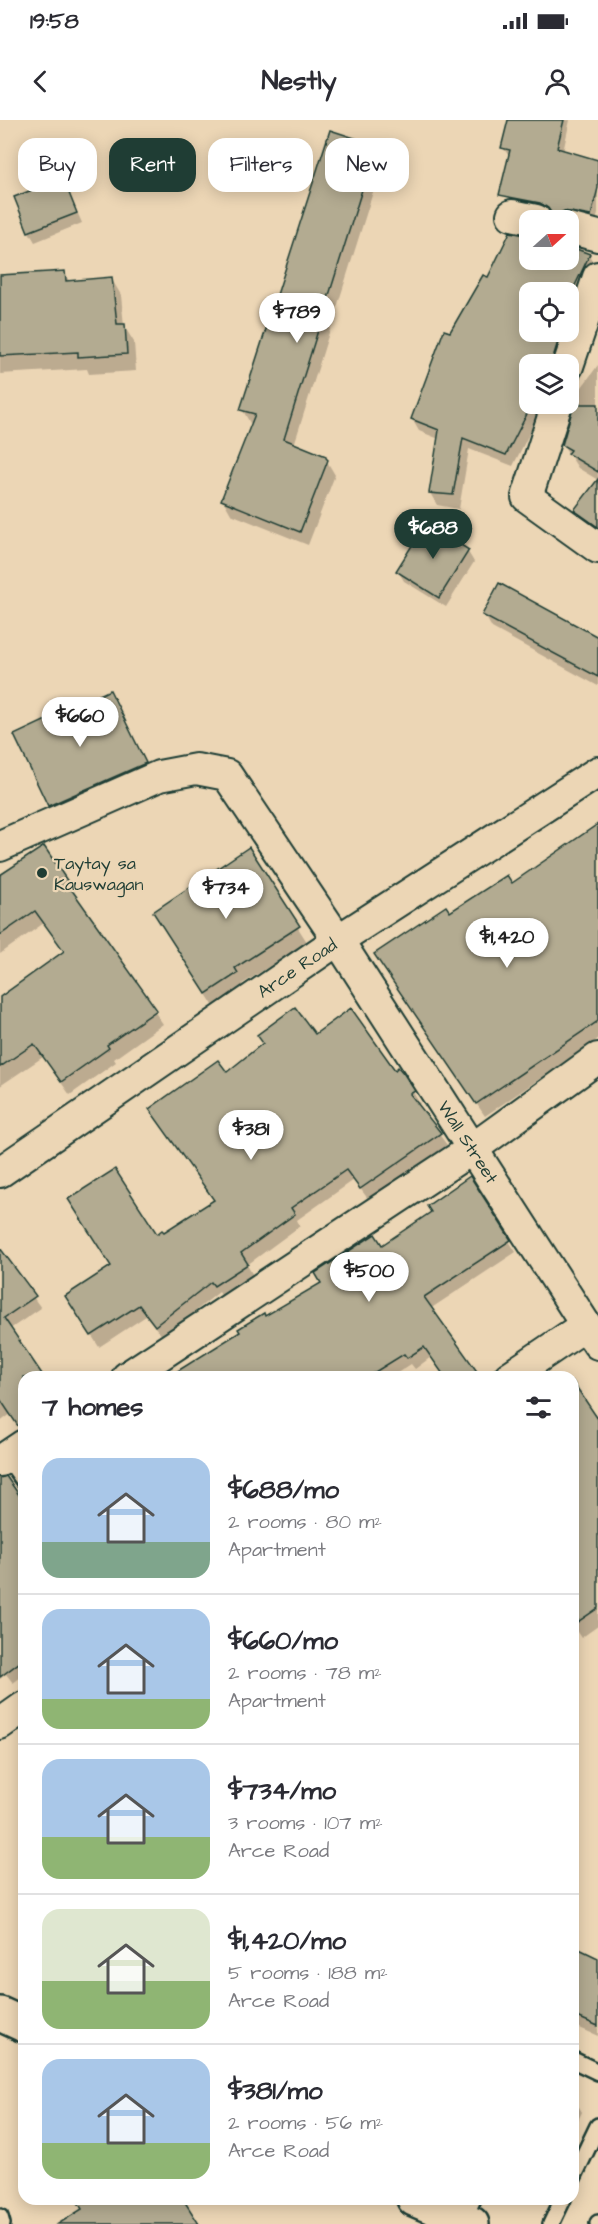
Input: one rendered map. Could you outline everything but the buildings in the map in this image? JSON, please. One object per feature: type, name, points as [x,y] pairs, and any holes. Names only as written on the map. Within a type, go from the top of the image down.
[{"type":"main road","points":[[0,2014],[18,2022]]},
{"type":"main road","points":[[436,2205],[470,2214]]},
{"type":"street","points":[[579,231],[598,236]]},
{"type":"street","points":[[573,354],[593,309],[598,278]]},
{"type":"street","points":[[554,414],[527,497],[598,548]]},
{"type":"street","name":"Wall Street","points":[[0,846],[159,776],[196,769],[226,775],[338,940],[592,1335]]},
{"type":"street","name":"Arce Road","points":[[0,1172],[338,940],[598,772]]},
{"type":"street","points":[[136,1371],[472,1149],[598,1058]]},
{"type":"street","points":[[521,1371],[592,1335]]},
{"type":"street","points":[[0,1724],[18,1711]]},
{"type":"lane","points":[[8,1452],[18,1471]]},
{"type":"lane","points":[[579,2063],[598,2072]]},
{"type":"lane","points":[[579,2155],[598,2126]]},
{"type":"lane","points":[[551,2224],[560,2205]]},
{"type":"lane","points":[[0,2217],[2,2224]]},
{"type":"place","name":"Taytay sa Kauswagan","points":[[42,873]]}]
